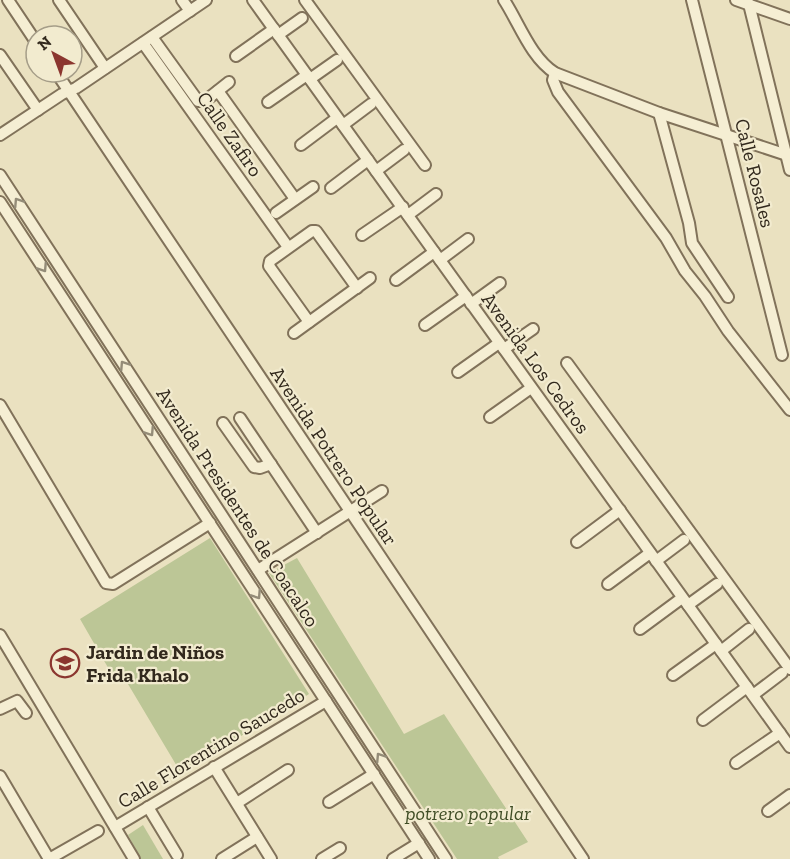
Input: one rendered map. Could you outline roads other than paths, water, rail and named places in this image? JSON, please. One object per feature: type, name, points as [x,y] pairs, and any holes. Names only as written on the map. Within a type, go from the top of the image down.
[{"type":"street","points":[[8,0],[24,24]]},
{"type":"street","points":[[58,0],[105,68]]},
{"type":"street","points":[[182,0],[190,11]]},
{"type":"street","points":[[0,135],[206,0]]},
{"type":"street","name":"Avenida Los Cedros","points":[[253,0],[653,557],[786,738]]},
{"type":"street","points":[[305,0],[425,165]]},
{"type":"street","points":[[504,0],[534,50],[555,73],[659,113],[788,156]]},
{"type":"street","name":"Calle Rosales","points":[[692,0],[782,355]]},
{"type":"street","points":[[736,0],[790,19]]},
{"type":"street","points":[[769,12],[770,0]]},
{"type":"street","points":[[749,4],[790,170]]},
{"type":"street","points":[[236,56],[302,18]]},
{"type":"street","points":[[147,40],[198,101],[205,101],[229,82]]},
{"type":"street","name":"Calle Zafiro","points":[[147,40],[288,247]]},
{"type":"street","points":[[0,55],[38,110]]},
{"type":"street","points":[[268,102],[337,60]]},
{"type":"street","points":[[555,73],[554,85],[570,110],[666,238],[685,271],[728,331],[790,410]]},
{"type":"street","name":"Avenida Potrero Popular","points":[[64,84],[583,859]]},
{"type":"street","points":[[218,91],[295,199]]},
{"type":"street","points":[[301,145],[371,104]]},
{"type":"street","points":[[659,113],[689,223],[691,241],[729,297]]},
{"type":"street","points":[[375,171],[404,150]]},
{"type":"street","points":[[331,188],[368,160]]},
{"type":"street","name":"Avenida Presidentes de Coacalco","points":[[0,175],[446,859]]},
{"type":"street","points":[[276,213],[313,187]]},
{"type":"street","points":[[362,235],[436,194]]},
{"type":"street","name":"Avenida Presidentes de Coacalco","points":[[0,202],[429,859]]},
{"type":"street","points":[[309,322],[269,266],[271,259],[312,231],[316,231],[357,288]]},
{"type":"street","points":[[396,280],[468,239]]},
{"type":"street","points":[[294,333],[370,278]]},
{"type":"street","points":[[425,325],[500,283]]},
{"type":"street","points":[[458,372],[533,329]]},
{"type":"street","name":"Avenida Los Cedros","points":[[567,363],[786,671]]},
{"type":"street","points":[[490,417],[531,388]]},
{"type":"street","points":[[0,405],[104,582],[113,584],[210,523]]},
{"type":"street","points":[[240,418],[316,533]]},
{"type":"street","points":[[223,423],[254,467],[260,468],[271,464]]},
{"type":"street","points":[[258,570],[382,491]]},
{"type":"street","points":[[576,542],[620,510]]},
{"type":"street","points":[[608,584],[684,540]]},
{"type":"street","points":[[640,629],[717,584]]},
{"type":"street","points":[[274,621],[286,613]]},
{"type":"street","points":[[673,675],[749,629]]},
{"type":"street","points":[[0,635],[134,859]]},
{"type":"street","points":[[703,720],[786,671]]},
{"type":"street","points":[[0,710],[17,701],[26,713]]},
{"type":"street","name":"Calle Florentino Saucedo","points":[[115,827],[326,701]]},
{"type":"street","points":[[736,764],[786,738]]},
{"type":"street","points":[[214,767],[271,859]]},
{"type":"street","points":[[237,803],[288,770]]},
{"type":"street","points":[[329,802],[374,774]]},
{"type":"street","points":[[0,776],[49,859],[98,831]]},
{"type":"street","points":[[389,798],[401,790]]},
{"type":"street","points":[[768,811],[790,795]]},
{"type":"street","points":[[148,807],[177,855]]},
{"type":"street","points":[[222,859],[258,837]]},
{"type":"street","points":[[393,859],[418,843]]},
{"type":"street","points":[[322,859],[340,848]]},
{"type":"place","name":"Jardin de Niños Frida Khalo","points":[[65,663]]},
{"type":"park label","name":"potrero popular","points":[[468,813]]}]
